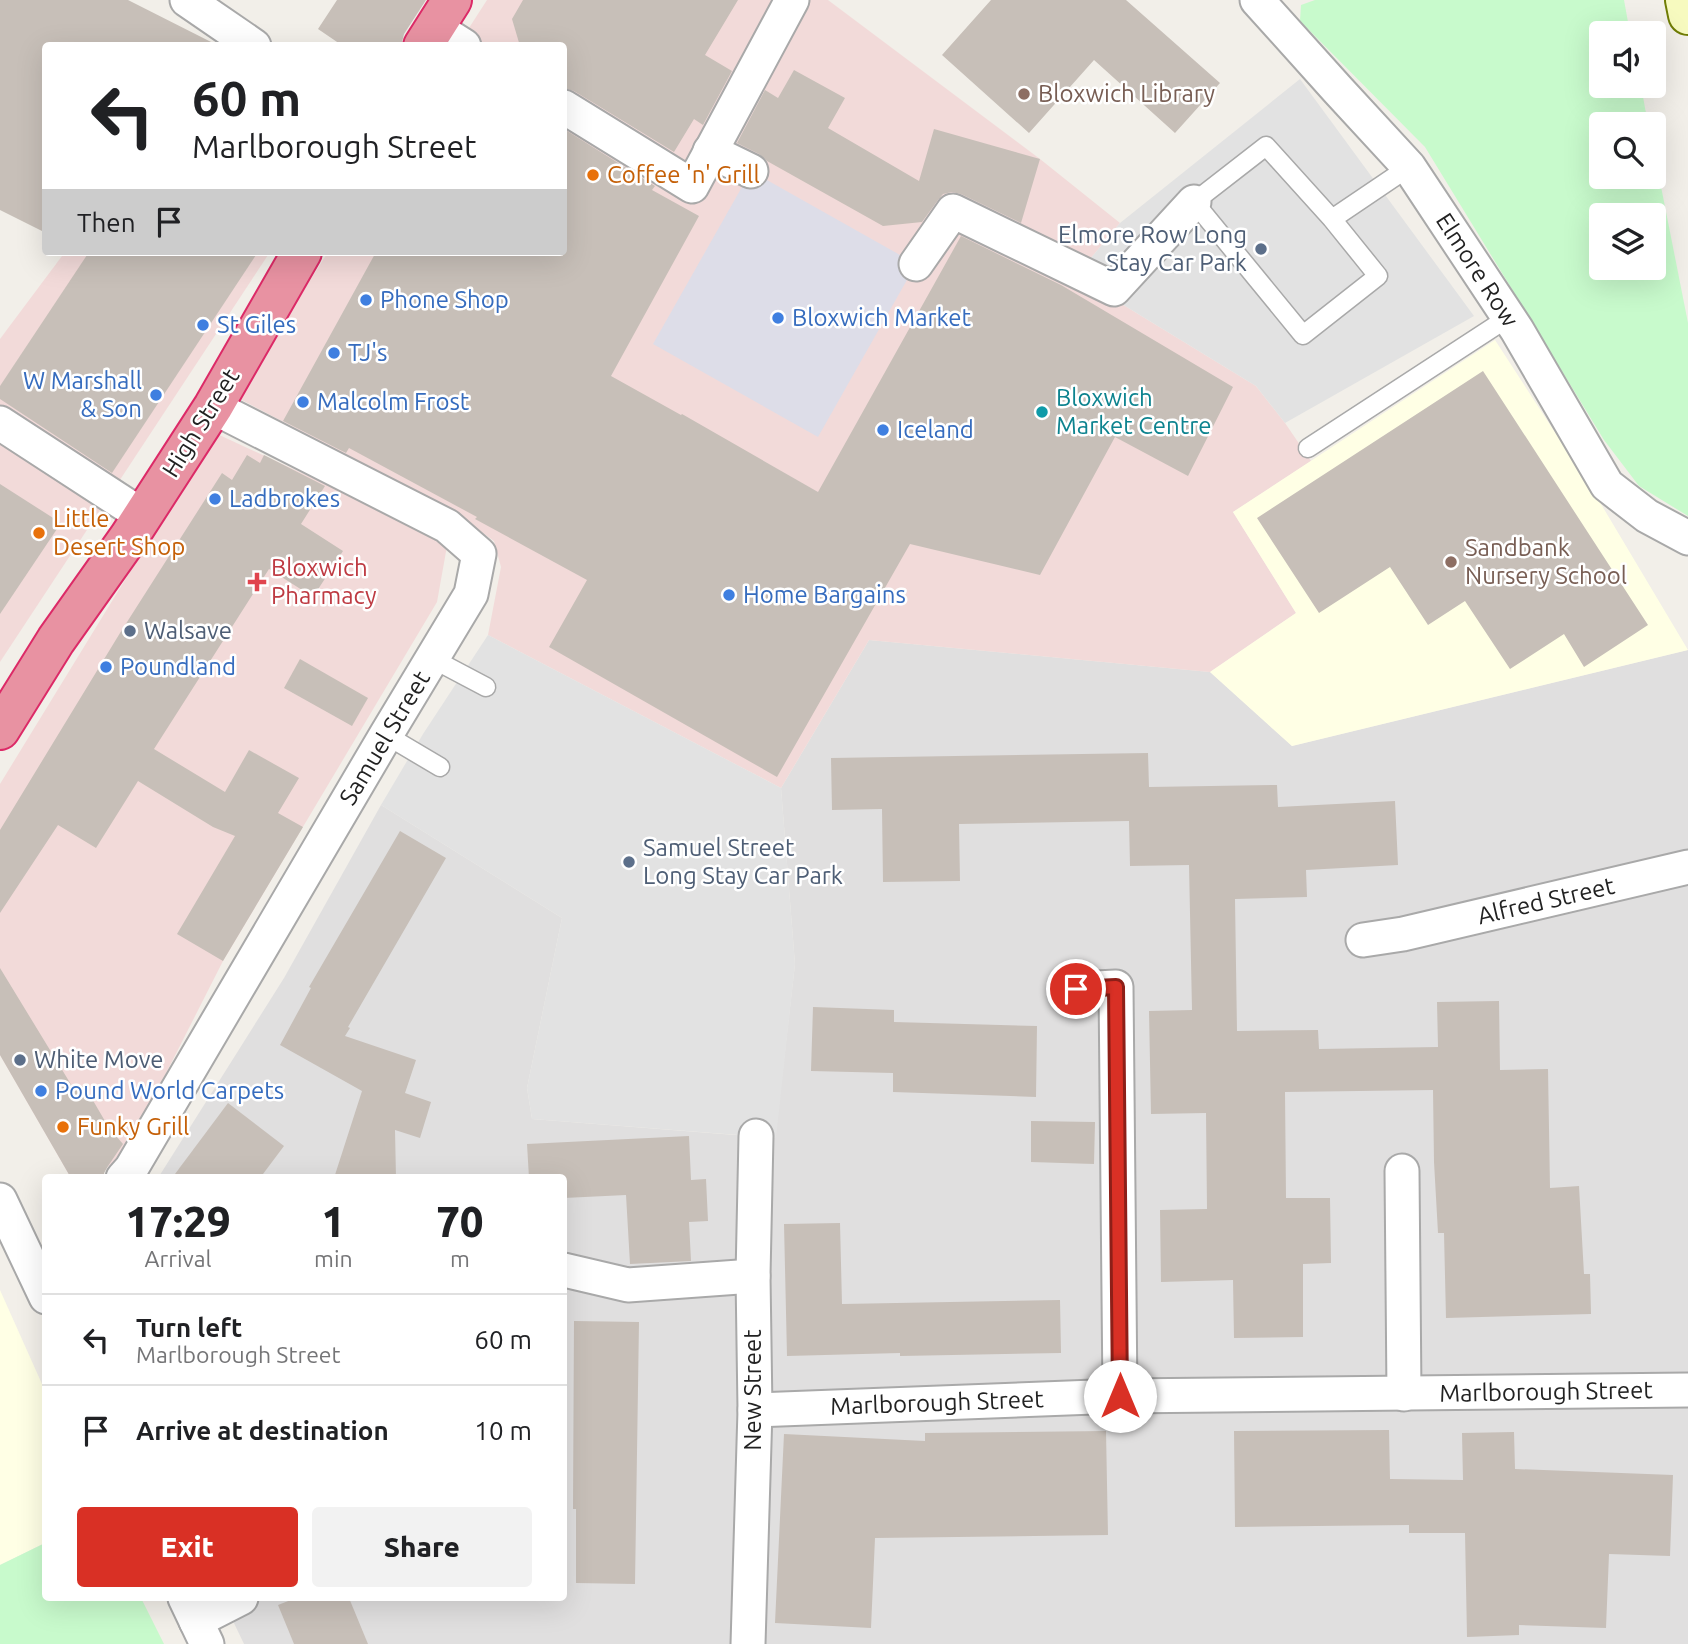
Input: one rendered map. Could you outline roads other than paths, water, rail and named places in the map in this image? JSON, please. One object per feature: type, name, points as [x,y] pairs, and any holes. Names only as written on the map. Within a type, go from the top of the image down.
[{"type":"highway","name":"High Street","points":[[0,730],[56,640],[143,516],[213,407],[300,256]]},
{"type":"main road","points":[[1685,0],[1688,15]]},
{"type":"street","points":[[187,0],[248,42]]},
{"type":"street","points":[[567,109],[692,186],[792,0]]},
{"type":"street","name":"Elmore Row","points":[[1257,0],[1409,167],[1509,317],[1606,485],[1647,516],[1688,538]]},
{"type":"street","points":[[710,151],[751,171]]},
{"type":"street","points":[[916,264],[953,211],[1114,289],[1194,202]]},
{"type":"street","name":"Samuel Street","points":[[126,1174],[138,1158],[471,594],[479,554],[447,526],[213,407]]},
{"type":"street","points":[[0,423],[143,516]]},
{"type":"street","name":"Alfred Street","points":[[1363,940],[1407,948],[1688,867]]},
{"type":"street","points":[[1076,989],[1116,987],[1120,1396]]},
{"type":"street","name":"New Street","points":[[748,1644],[755,1410],[753,1276],[756,1136]]},
{"type":"street","name":"Marlborough Street","points":[[1402,1171],[1404,1394]]},
{"type":"street","points":[[0,1200],[36,1249],[42,1278]]},
{"type":"street","points":[[567,1271],[628,1285],[753,1276]]},
{"type":"street","name":"Marlborough Street","points":[[755,1410],[1120,1396],[1688,1390]]},
{"type":"street","points":[[196,1621],[235,1601]]},
{"type":"lane","points":[[1266,146],[1332,219],[1378,276],[1303,335],[1194,202],[1266,146]]},
{"type":"lane","points":[[1332,219],[1409,167]]},
{"type":"lane","points":[[1308,448],[1509,317]]},
{"type":"lane","points":[[433,659],[485,687]]},
{"type":"lane","points":[[386,735],[440,767]]},
{"type":"place","name":"Bloxwich Library","points":[[1024,94]]},
{"type":"place","name":"Coffee 'n' Grill","points":[[593,175]]},
{"type":"place","name":"Elmore Row Long Stay Car Park","points":[[1261,249]]},
{"type":"place","name":"Phone Shop","points":[[366,300]]},
{"type":"place","name":"Bloxwich Market","points":[[778,318]]},
{"type":"place","name":"St Giles","points":[[203,325]]},
{"type":"place","name":"TJ's","points":[[334,353]]},
{"type":"place","name":"W Marshall & Son","points":[[156,395]]},
{"type":"place","name":"Malcolm Frost","points":[[303,402]]},
{"type":"place","name":"Bloxwich Market Centre","points":[[1042,412]]},
{"type":"place","name":"Iceland","points":[[883,430]]},
{"type":"place","name":"Ladbrokes","points":[[215,499]]},
{"type":"place","name":"Little Desert Shop","points":[[39,533]]},
{"type":"place","name":"Sandbank Nursery School","points":[[1451,562]]},
{"type":"place","name":"Bloxwich Pharmacy","points":[[257,582]]},
{"type":"place","name":"Home Bargains","points":[[729,595]]},
{"type":"place","name":"Walsave","points":[[130,631]]},
{"type":"place","name":"Poundland","points":[[106,667]]},
{"type":"place","name":"Samuel Street Long Stay Car Park","points":[[629,862]]},
{"type":"place","name":"White Move","points":[[20,1060]]},
{"type":"place","name":"Pound World Carpets","points":[[41,1091]]},
{"type":"place","name":"Funky Grill","points":[[63,1127]]}]
